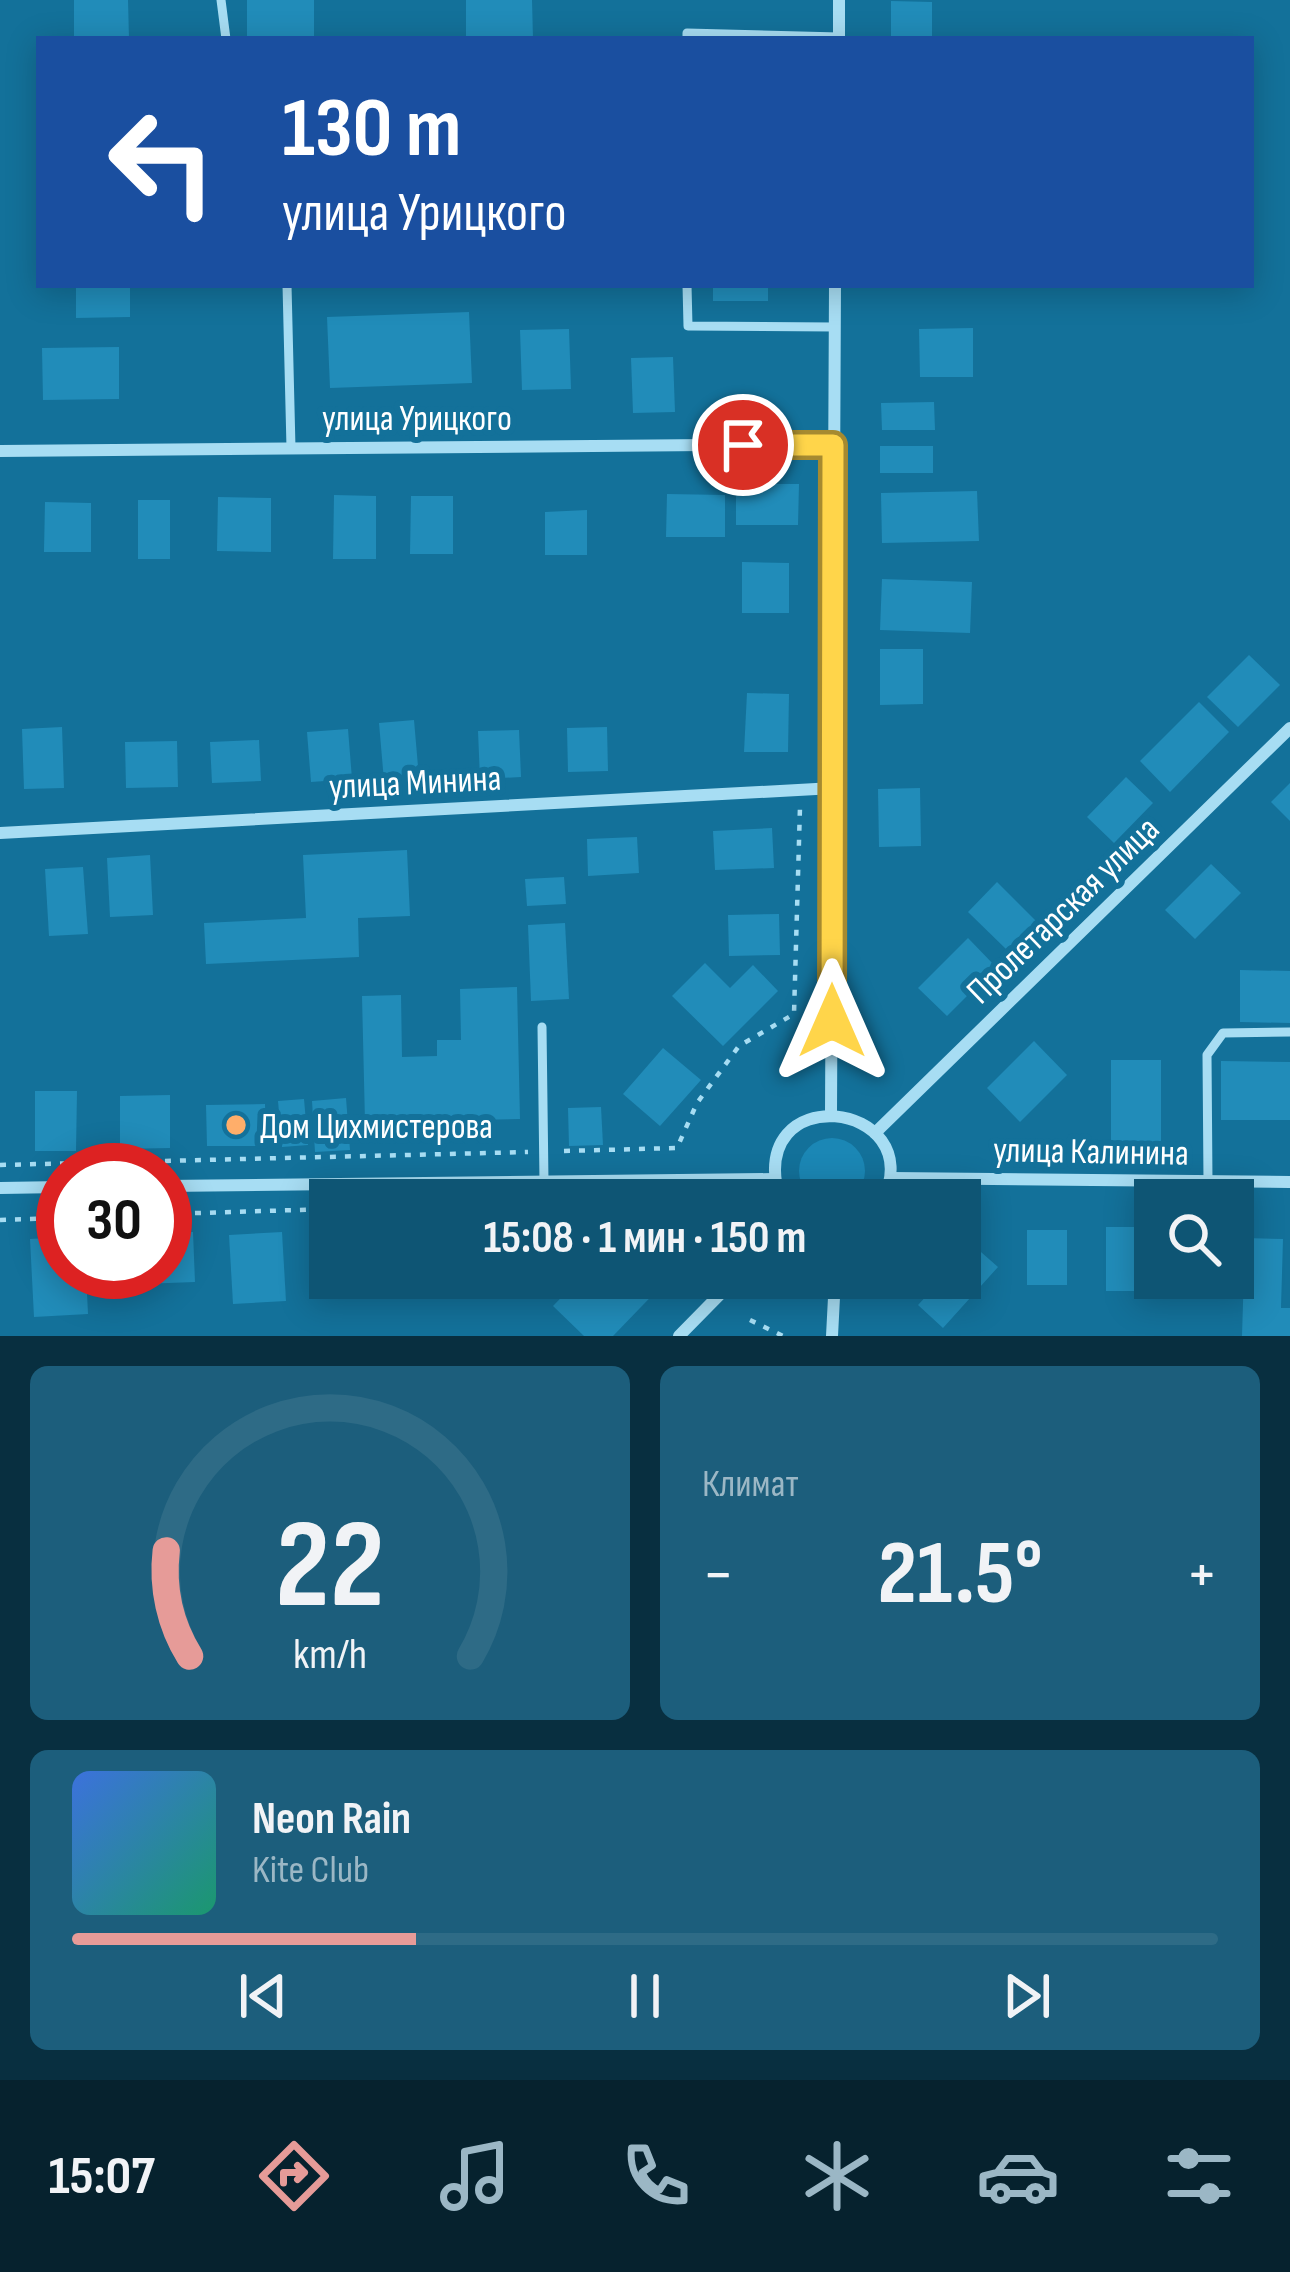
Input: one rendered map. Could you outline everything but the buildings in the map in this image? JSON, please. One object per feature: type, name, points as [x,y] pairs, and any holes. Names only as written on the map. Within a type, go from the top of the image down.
[{"type":"street","points":[[839,0],[839,36]]},
{"type":"street","points":[[831,1114],[835,288]]},
{"type":"street","name":"улица Урицкого","points":[[0,451],[833,445]]},
{"type":"street","name":"Пролетарская улица","points":[[875,1132],[1290,728]]},
{"type":"street","name":"улица Минина","points":[[0,833],[834,788]]},
{"type":"street","points":[[774,1179],[782,1141],[812,1118],[831,1114],[855,1119],[875,1132],[885,1146],[891,1178]]},
{"type":"street","name":"улица Калинина","points":[[891,1178],[1134,1181]]},
{"type":"street","name":"улица Калинина","points":[[1254,1182],[1290,1182]]},
{"type":"street","points":[[192,1186],[309,1184]]},
{"type":"street","points":[[0,1188],[36,1187]]},
{"type":"street","points":[[679,1336],[715,1299]]},
{"type":"street","points":[[832,1336],[834,1299]]},
{"type":"lane","points":[[221,0],[226,36]]},
{"type":"lane","points":[[687,36],[778,36]]},
{"type":"lane","points":[[286,288],[291,448]]},
{"type":"lane","points":[[688,288],[688,326],[834,327]]},
{"type":"lane","points":[[542,1027],[544,1179]]},
{"type":"lane","points":[[1208,1179],[1208,1054],[1223,1033],[1290,1032]]},
{"type":"path","points":[[0,1165],[676,1148],[697,1102],[739,1046],[794,1015],[800,804]]},
{"type":"path","points":[[192,1213],[309,1210]]},
{"type":"path","points":[[0,1220],[36,1219]]},
{"type":"path","points":[[750,1320],[783,1336]]},
{"type":"shaded area","points":[[819,1141],[845,1141],[862,1158],[863,1179],[801,1179],[802,1158]]},
{"type":"place","name":"Дом Цихмистерова","points":[[236,1125]]},
{"type":"route","points":[[743,445],[833,445],[832,1021]]}]
